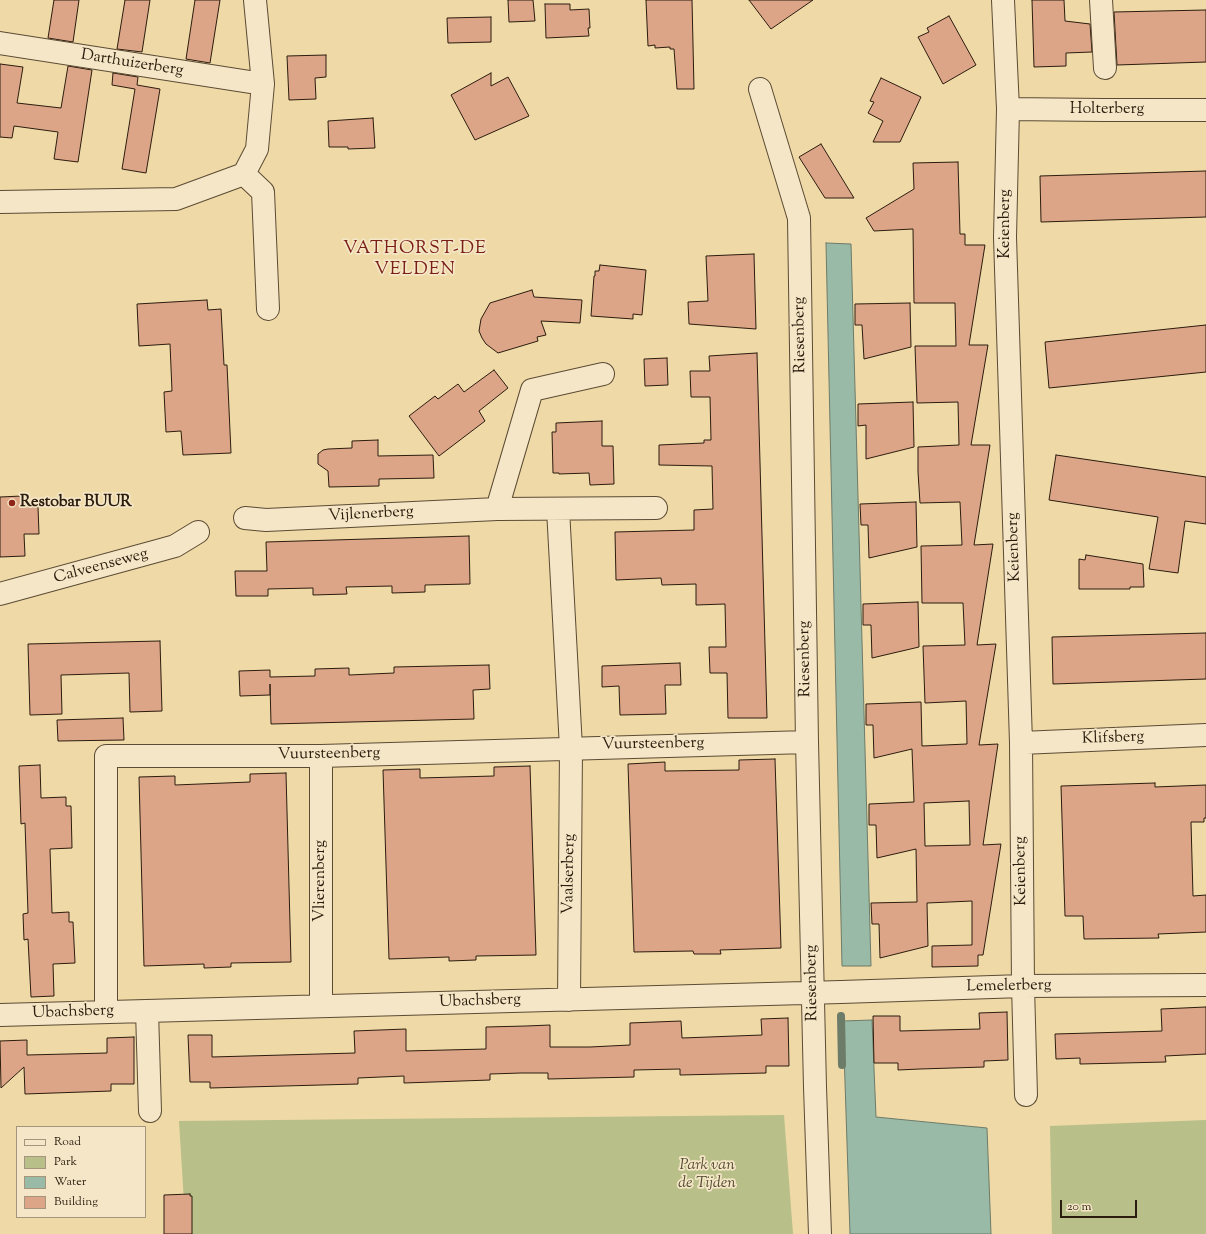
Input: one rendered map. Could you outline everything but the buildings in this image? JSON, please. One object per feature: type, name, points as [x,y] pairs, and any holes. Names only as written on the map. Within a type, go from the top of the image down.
[{"type":"street","points":[[0,202],[176,199],[244,174],[257,149],[263,84],[256,0]]},
{"type":"street","name":"Keienberg","points":[[1003,0],[1008,109],[1005,236],[1021,743],[1023,986],[1026,1095]]},
{"type":"street","points":[[1101,0],[1105,68]]},
{"type":"street","name":"Darthuizerberg","points":[[0,43],[263,84]]},
{"type":"street","name":"Riesenberg","points":[[760,90],[799,218],[807,742],[820,1234]]},
{"type":"street","name":"Holterberg","points":[[1008,109],[1206,110]]},
{"type":"street","points":[[244,174],[263,192],[268,309]]},
{"type":"street","points":[[497,510],[532,390],[603,374]]},
{"type":"street","name":"Vijlenerberg","points":[[245,518],[266,520],[497,510],[656,508]]},
{"type":"street","points":[[558,510],[571,748]]},
{"type":"street","name":"Calveenseweg","points":[[0,594],[175,546],[198,532]]},
{"type":"street","name":"Klifsberg","points":[[1021,743],[1206,735]]},
{"type":"street","name":"Vuursteenberg","points":[[106,1012],[106,756],[321,756],[807,742]]},
{"type":"street","name":"Vaalserberg","points":[[569,1000],[571,748]]},
{"type":"street","name":"Vlierenberg","points":[[321,756],[321,1006]]},
{"type":"street","name":"Lemelerberg","points":[[813,993],[1023,986],[1206,985]]},
{"type":"street","name":"Ubachsberg","points":[[0,1015],[813,993]]},
{"type":"street","points":[[146,1011],[150,1111]]},
{"type":"green space","name":"Park van de Tijden","points":[[784,1115],[793,1234],[186,1234],[179,1121]]},
{"type":"green space","points":[[1206,1120],[1206,1234],[1052,1234],[1050,1126]]},
{"type":"water","points":[[826,243],[851,244],[871,966],[842,966]]},
{"type":"water","points":[[872,1020],[876,1117],[987,1128],[991,1234],[850,1234],[843,1021]]},
{"type":"waterway","points":[[841,1016],[842,1065]]},
{"type":"place","name":"Restobar BUUR","points":[[12,503]]},
{"type":"district","name":"VATHORST-DE VELDEN","points":[[415,260]]}]
